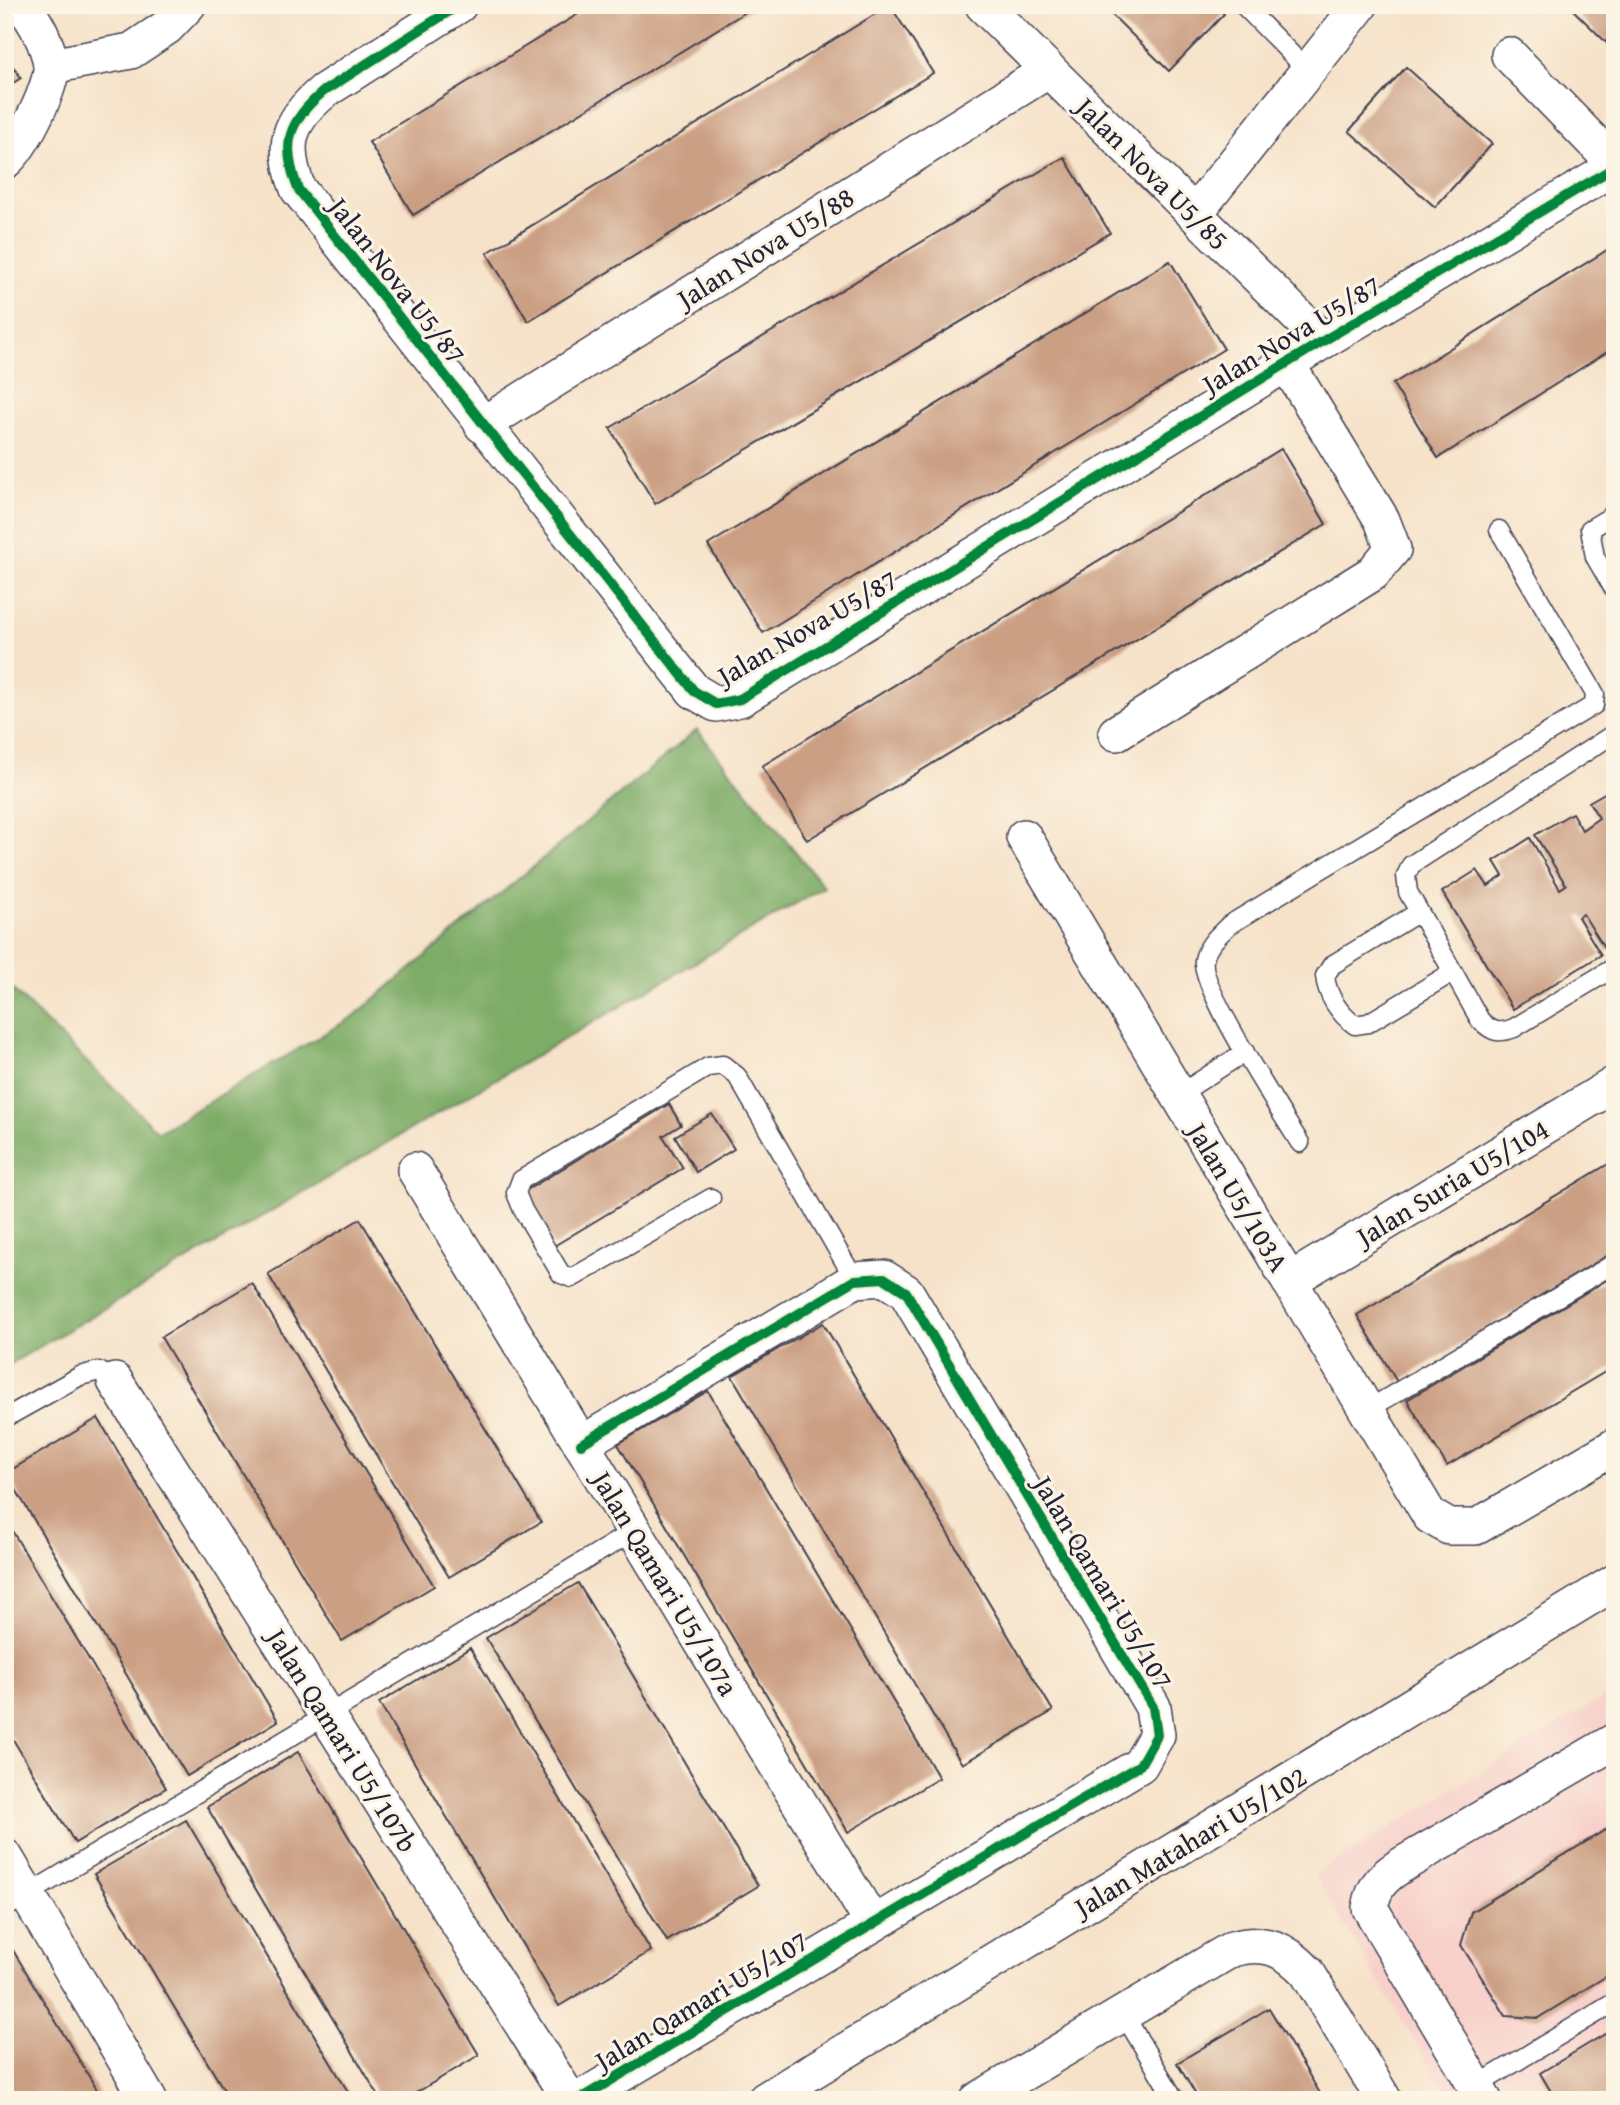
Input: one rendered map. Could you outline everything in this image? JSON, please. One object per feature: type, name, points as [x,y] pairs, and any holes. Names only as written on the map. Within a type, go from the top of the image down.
[{"type":"street","points":[[5,161],[23,144],[51,66],[34,19],[22,5]]},
{"type":"street","points":[[51,66],[131,51],[167,27],[188,5]]},
{"type":"street","name":"Jalan Nova U5/87","points":[[459,5],[324,91],[305,107],[293,128],[287,161],[298,189],[482,425],[694,691],[716,704],[728,704],[1615,165]]},
{"type":"street","name":"Jalan Nova U5/85","points":[[983,5],[1323,341]]},
{"type":"street","points":[[1195,213],[1360,5]]},
{"type":"street","points":[[1509,55],[1615,165]]},
{"type":"street","name":"Jalan Nova U5/88","points":[[482,425],[1049,70]]},
{"type":"street","points":[[1116,733],[1373,573],[1393,548],[1382,520],[1287,364]]},
{"type":"street","name":"Jalan U5/103A","points":[[1024,838],[1430,1516],[1449,1527],[1476,1527],[1615,1446]]},
{"type":"street","name":"Jalan Suria U5/104","points":[[1289,1281],[1615,1084]]},
{"type":"street","name":"Jalan Qamari U5/107a","points":[[415,1170],[873,1924]]},
{"type":"street","name":"Jalan Qamari U5/107","points":[[578,2100],[1140,1765],[1157,1735],[1153,1707],[906,1292],[884,1279],[855,1280]]},
{"type":"street","points":[[581,1444],[855,1280]]},
{"type":"street","name":"Jalan Qamari U5/107b","points":[[115,1381],[570,2100]]},
{"type":"street","name":"Jalan Matahari U5/102","points":[[765,2100],[1615,1582]]},
{"type":"street","points":[[1480,2093],[1370,1908],[1373,1891],[1383,1877],[1405,1863],[1615,1741]]},
{"type":"street","points":[[5,1857],[17,1901],[149,2100]]},
{"type":"street","points":[[978,2100],[1232,1949],[1252,1944],[1272,1945],[1292,1956],[1307,1972],[1384,2100]]},
{"type":"lane","points":[[1242,5],[1308,71]]},
{"type":"lane","points":[[1615,513],[1590,529],[1595,557],[1615,591]]},
{"type":"lane","points":[[1300,1143],[1245,1052],[1207,978],[1203,963],[1209,947],[1229,925],[1594,705],[1595,694],[1499,530]]},
{"type":"lane","points":[[1615,733],[1411,865],[1406,876],[1408,892],[1480,1020],[1490,1031],[1502,1033],[1514,1028],[1615,967]]},
{"type":"lane","points":[[1419,912],[1332,965],[1325,976],[1326,989],[1345,1018],[1355,1025],[1368,1023],[1453,972]]},
{"type":"lane","points":[[1178,1095],[1245,1052]]},
{"type":"lane","points":[[711,1198],[572,1278],[561,1275],[516,1193],[521,1180],[708,1067],[723,1065],[737,1076],[855,1280]]},
{"type":"lane","points":[[1367,1410],[1615,1263]]},
{"type":"lane","points":[[5,1418],[80,1376],[99,1371],[115,1381]]},
{"type":"lane","points":[[17,1901],[634,1531]]},
{"type":"lane","points":[[1480,2093],[1615,2002]]},
{"type":"lane","points":[[1123,2013],[1175,2100]]},
{"type":"shaded area","points":[[1615,1690],[1615,2100],[1450,2100],[1314,1874]]},
{"type":"green space","points":[[697,730],[824,887],[5,1367],[5,982],[158,1132],[354,1016]]},
{"type":"building","points":[[593,5],[757,5],[413,215],[369,142]]},
{"type":"building","points":[[890,5],[933,73],[528,321],[487,253]]},
{"type":"building","points":[[1102,5],[1215,5],[1224,14],[1169,71]]},
{"type":"building","points":[[1568,5],[1615,5],[1615,51]]},
{"type":"building","points":[[5,55],[21,78],[5,88]]},
{"type":"building","points":[[1406,67],[1492,144],[1435,207],[1349,131]]},
{"type":"building","points":[[1064,157],[1110,233],[655,504],[610,428]]},
{"type":"building","points":[[1615,245],[1615,347],[1438,458],[1393,384]]},
{"type":"building","points":[[1170,261],[1224,349],[763,633],[708,545]]},
{"type":"building","points":[[1281,449],[1326,524],[807,840],[762,766]]},
{"type":"building","points":[[1615,787],[1615,947],[1607,952],[1583,914],[1578,917],[1601,955],[1513,1009],[1442,892],[1477,870],[1488,886],[1503,876],[1494,861],[1530,838],[1560,889],[1566,885],[1535,835],[1572,813],[1582,830],[1599,818],[1589,802]]},
{"type":"building","points":[[669,1104],[681,1125],[663,1136],[683,1168],[554,1246],[522,1193]]},
{"type":"building","points":[[712,1114],[734,1149],[696,1172],[675,1136]]},
{"type":"building","points":[[1615,1160],[1615,1251],[1397,1382],[1357,1315]]},
{"type":"building","points":[[360,1219],[541,1522],[449,1577],[268,1274]]},
{"type":"building","points":[[1615,1275],[1615,1366],[1447,1466],[1407,1400]]},
{"type":"building","points":[[252,1283],[434,1586],[342,1641],[161,1337]]},
{"type":"building","points":[[823,1323],[1053,1711],[962,1764],[732,1376]]},
{"type":"building","points":[[708,1391],[939,1778],[848,1832],[618,1444]]},
{"type":"building","points":[[98,1418],[278,1721],[187,1776],[6,1473]]},
{"type":"building","points":[[5,1519],[166,1788],[75,1843],[5,1726]]},
{"type":"building","points":[[578,1583],[758,1886],[667,1941],[486,1638]]},
{"type":"building","points":[[470,1648],[651,1951],[559,2006],[379,1703]]},
{"type":"building","points":[[298,1752],[479,2055],[404,2100],[381,2100],[207,1807]]},
{"type":"building","points":[[186,1820],[353,2100],[230,2100],[94,1874]]},
{"type":"building","points":[[1615,1824],[1615,1971],[1538,2018],[1506,2016],[1461,1945],[1471,1912]]},
{"type":"building","points":[[5,1937],[93,2083],[103,2100],[5,2100]]},
{"type":"building","points":[[1269,2008],[1324,2100],[1199,2100],[1177,2063]]},
{"type":"building","points":[[1615,2028],[1615,2100],[1556,2100],[1540,2073]]},
{"type":"cycle path","points":[[459,5],[324,91],[302,113],[295,124],[289,147],[298,189],[694,691],[716,704],[740,699],[1323,341],[1615,167]]},
{"type":"cycle path","points":[[578,2100],[1140,1765],[1157,1735],[1153,1707],[906,1292],[884,1278],[855,1280],[581,1444]]}]
